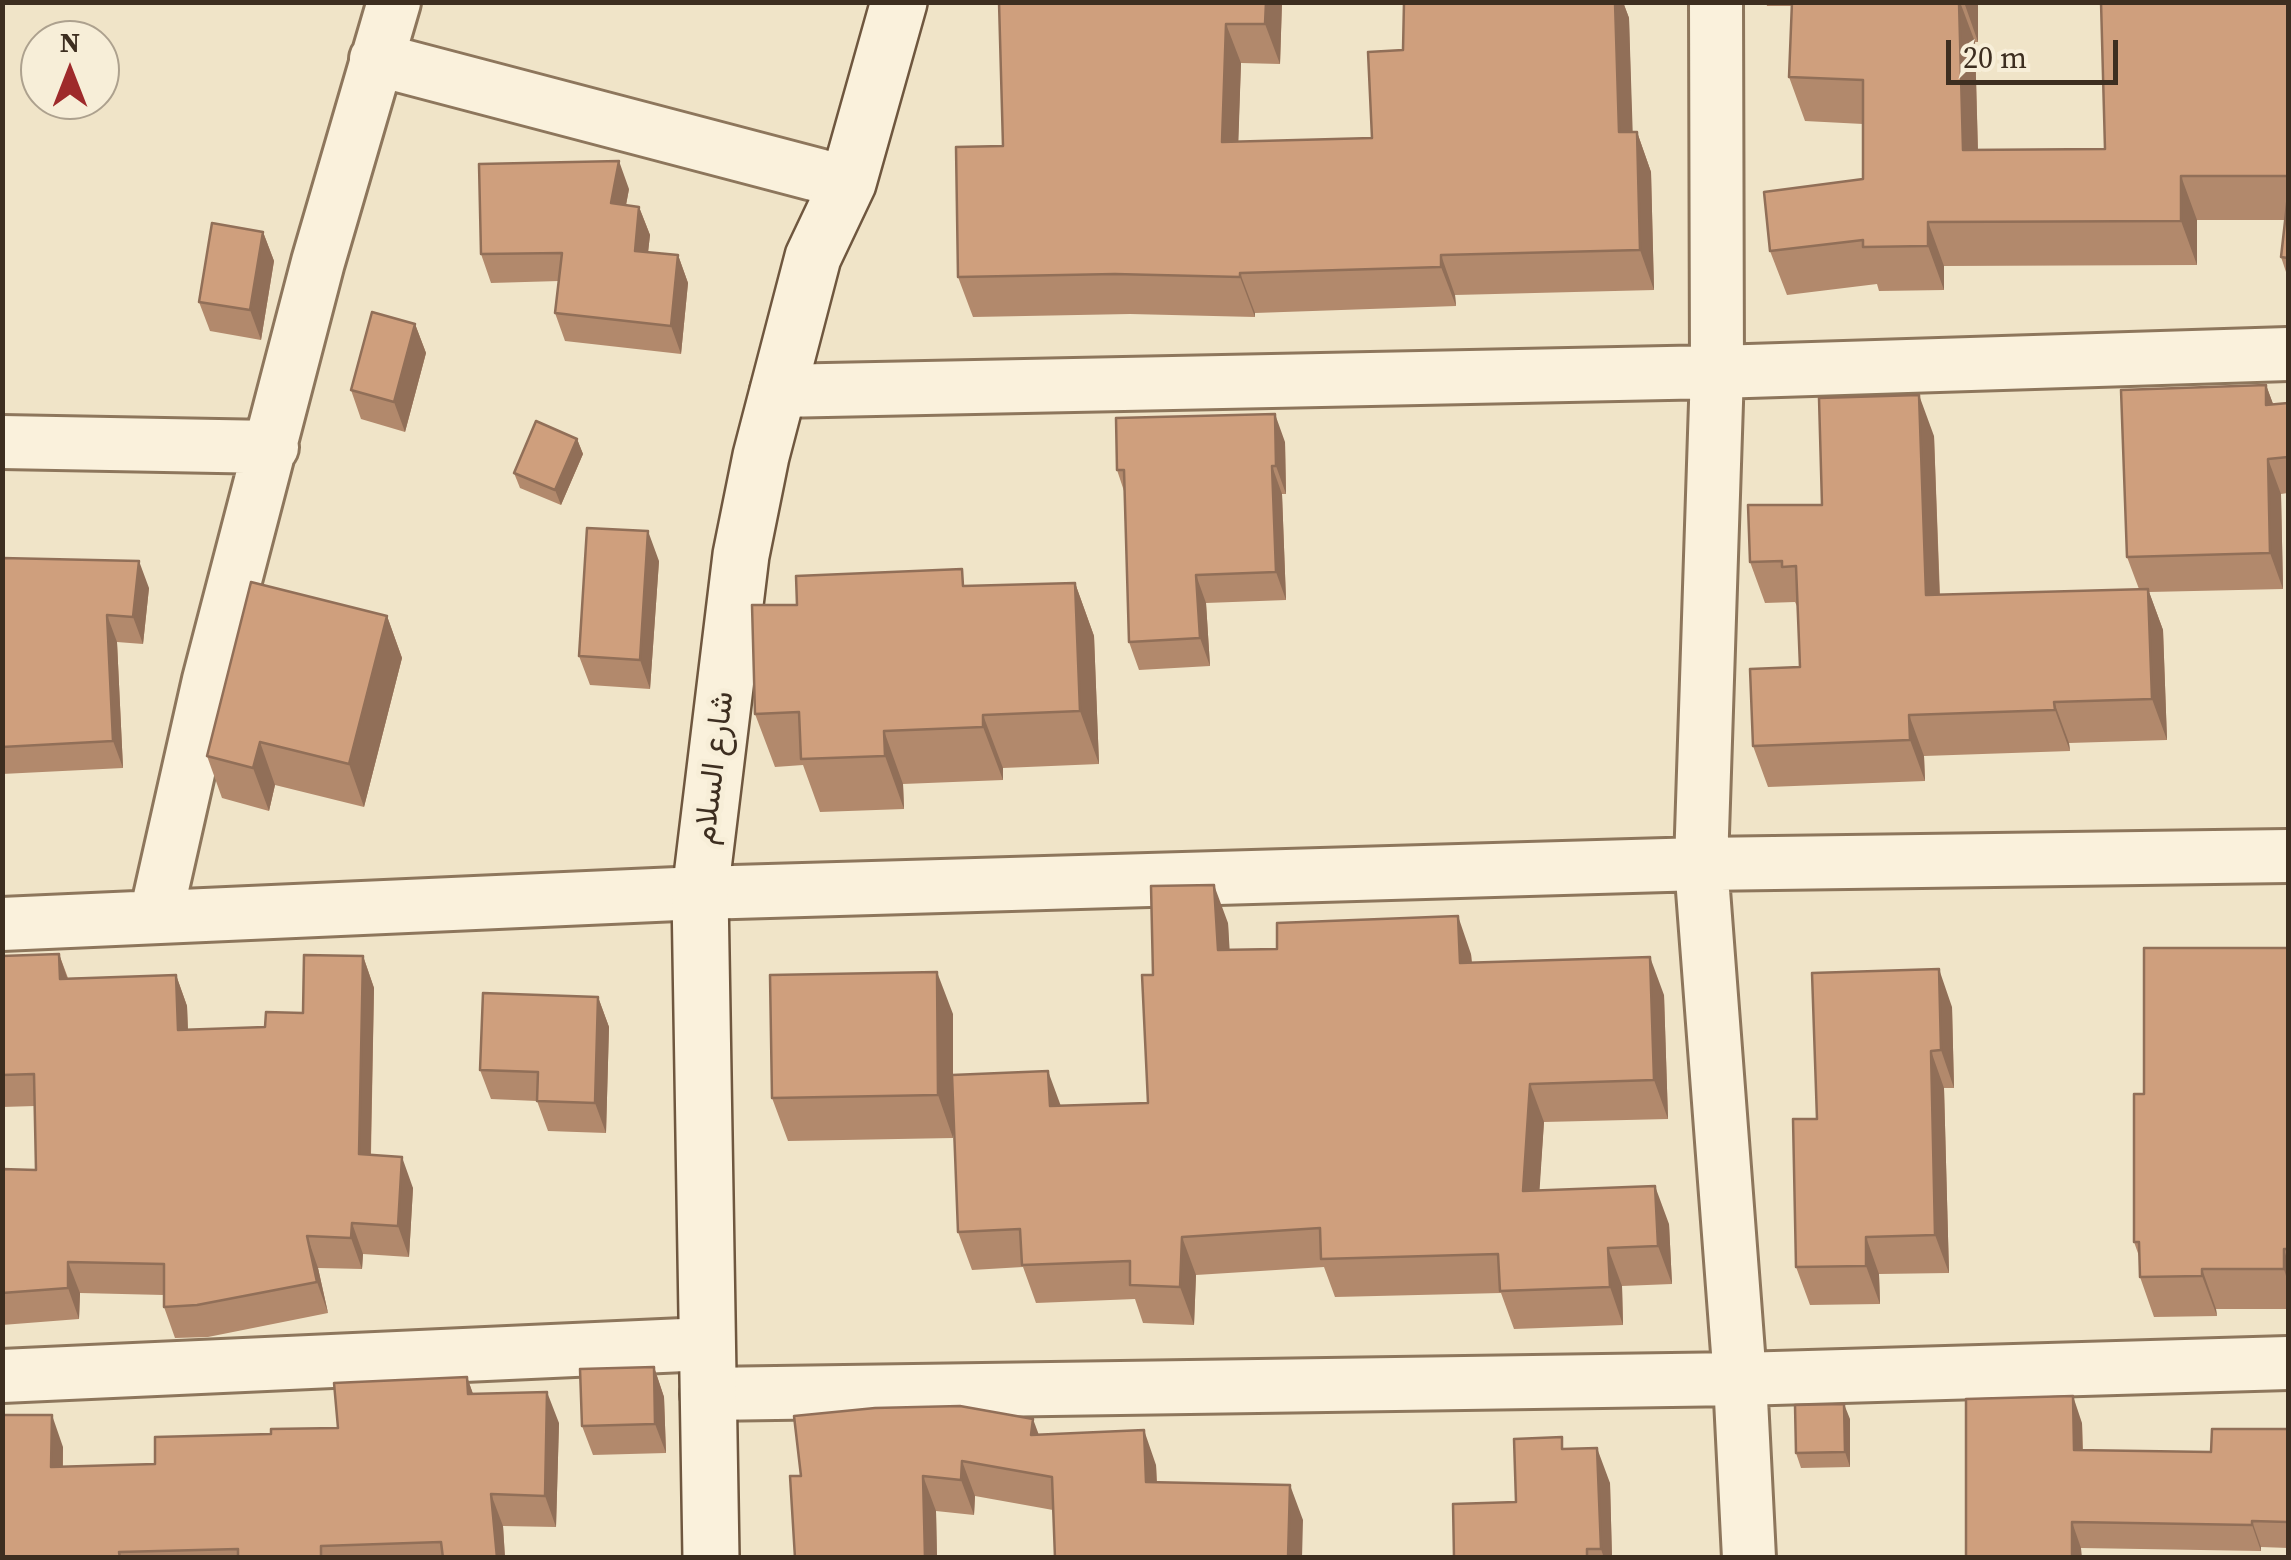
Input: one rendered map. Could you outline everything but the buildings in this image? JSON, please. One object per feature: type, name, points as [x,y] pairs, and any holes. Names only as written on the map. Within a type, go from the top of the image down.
[{"type":"street","points":[[156,915],[209,680],[318,262],[394,2]]},
{"type":"street","name":"شارع السلام","points":[[711,1558],[700,893],[741,555],[812,257],[848,183],[899,2]]},
{"type":"street","points":[[1716,2],[1717,372],[1701,864],[1740,1379],[1749,1558]]},
{"type":"street","points":[[376,59],[848,183]]},
{"type":"street","points":[[778,390],[1717,372],[2288,354]]},
{"type":"street","points":[[2,442],[272,447]]},
{"type":"street","points":[[2,924],[700,893],[1701,864],[2288,856]]},
{"type":"street","points":[[2,1376],[706,1369],[1740,1379],[2288,1362]]}]
